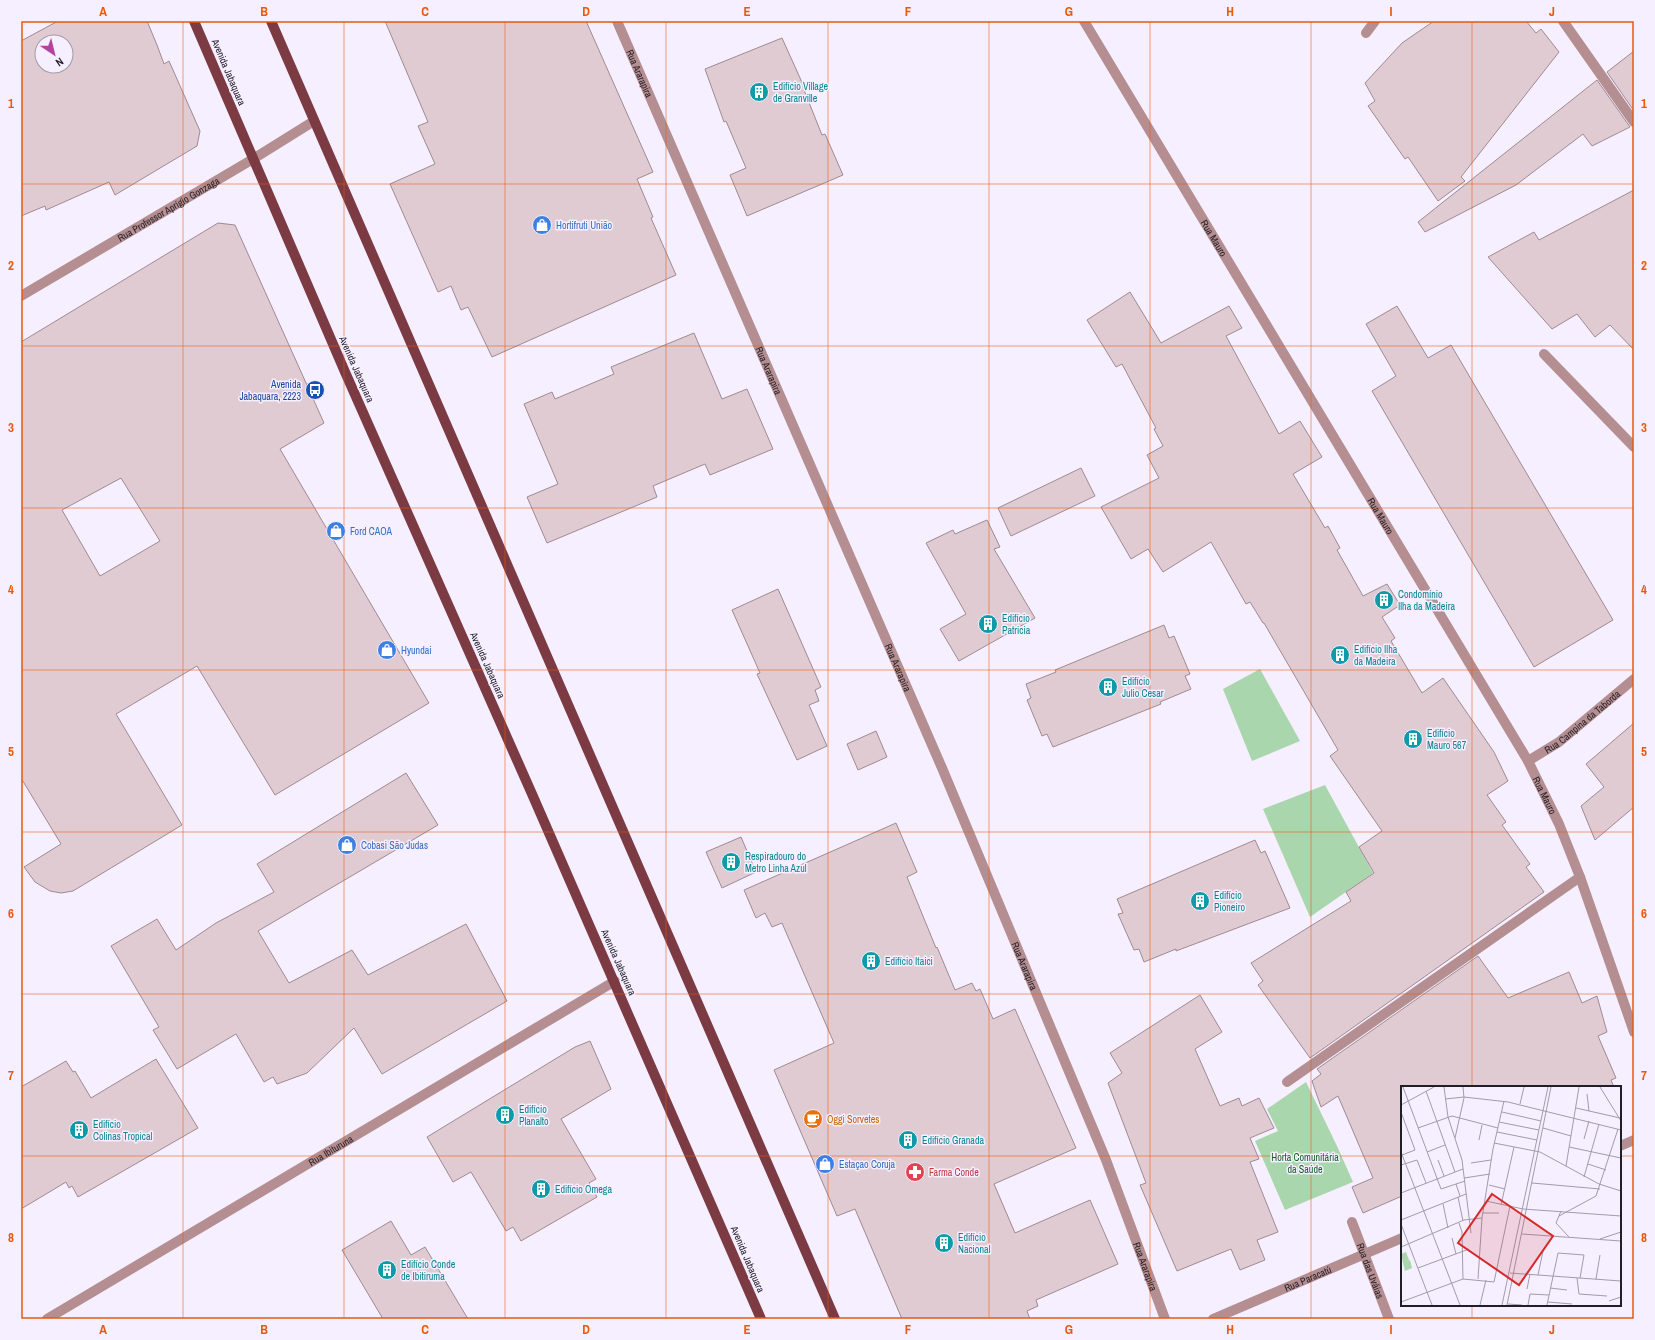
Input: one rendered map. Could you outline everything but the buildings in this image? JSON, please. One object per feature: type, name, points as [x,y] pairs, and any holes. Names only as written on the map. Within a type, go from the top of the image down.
[{"type":"main road","name":"Avenida Jabaquara","points":[[194,21],[253,159],[615,981],[761,1319]]},
{"type":"main road","points":[[271,21],[835,1319]]},
{"type":"street","name":"Rua Ararapira","points":[[617,21],[942,768],[1106,1160],[1165,1319]]},
{"type":"street","name":"Rua Mauro","points":[[1084,21],[1528,761],[1559,824],[1580,877],[1634,1032]]},
{"type":"street","points":[[1366,33],[1375,21]]},
{"type":"street","points":[[1563,21],[1634,122]]},
{"type":"street","name":"Rua Professor Aprígio Gonzaga","points":[[21,296],[253,159],[314,121]]},
{"type":"street","points":[[1544,354],[1634,447]]},
{"type":"street","name":"Rua Campina da Taborda","points":[[1528,761],[1559,742],[1634,679]]},
{"type":"street","points":[[1287,1082],[1580,877]]},
{"type":"street","name":"Rua Ibituruna","points":[[47,1319],[615,981]]},
{"type":"street","points":[[1621,1146],[1634,1140]]},
{"type":"street","name":"Rua das Uváias","points":[[1352,1222],[1389,1319]]},
{"type":"street","name":"Rua Paracatú","points":[[1213,1319],[1401,1238]]},
{"type":"green space","points":[[1260,669],[1300,741],[1252,761],[1223,689]]},
{"type":"green space","points":[[1325,785],[1373,873],[1310,917],[1263,809]]},
{"type":"green space","name":"Horta Comunitária da Saúde","points":[[1306,1082],[1353,1182],[1285,1210],[1255,1141],[1278,1131],[1267,1109]]},
{"type":"place","name":"Edifício Village de Granville","points":[[759,92]]},
{"type":"place","name":"Hortifruti União","points":[[542,225]]},
{"type":"place","name":"Avenida Jabaquara, 2223","points":[[315,390]]},
{"type":"place","name":"Ford CAOA","points":[[336,531]]},
{"type":"place","name":"Condomínio Ilha da Madeira","points":[[1384,600]]},
{"type":"place","name":"Edifício Patricia","points":[[988,624]]},
{"type":"place","name":"Hyundai","points":[[387,650]]},
{"type":"place","name":"Edifício Ilha da Madeira","points":[[1340,655]]},
{"type":"place","name":"Edifício Julio Cesar","points":[[1108,687]]},
{"type":"place","name":"Edifício Mauro 567","points":[[1413,739]]},
{"type":"place","name":"Cobasi São Judas","points":[[347,845]]},
{"type":"place","name":"Respiradouro do Metro Linha Azul","points":[[731,862]]},
{"type":"place","name":"Edifício Pioneiro","points":[[1200,901]]},
{"type":"place","name":"Edifício Itaici","points":[[871,961]]},
{"type":"place","name":"Edifício Planalto","points":[[505,1115]]},
{"type":"place","name":"Oggi Sorvetes","points":[[813,1119]]},
{"type":"place","name":"Edifício Colinas Tropical","points":[[79,1130]]},
{"type":"place","name":"Edifício Granada","points":[[908,1140]]},
{"type":"place","name":"Estaçao Coruja","points":[[825,1164]]},
{"type":"place","name":"Farma Conde","points":[[915,1172]]},
{"type":"place","name":"Edifício Omega","points":[[541,1189]]},
{"type":"place","name":"Edifício Nacional","points":[[944,1243]]},
{"type":"place","name":"Edifício Conde de Ibitiruma","points":[[387,1270]]}]
